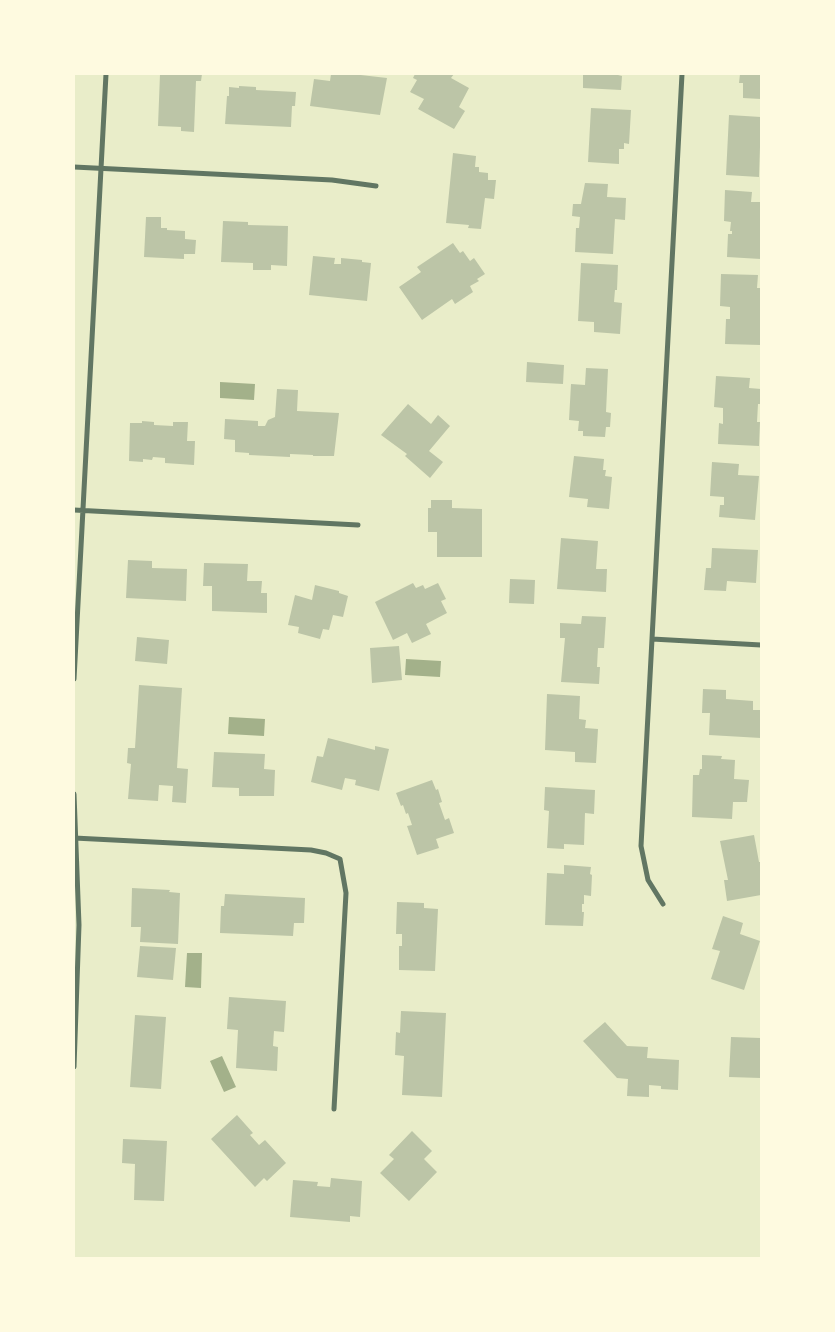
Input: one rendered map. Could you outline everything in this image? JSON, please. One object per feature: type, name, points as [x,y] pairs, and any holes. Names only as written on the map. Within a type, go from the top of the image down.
[{"type":"street","points":[[74,679],[106,74]]},
{"type":"street","points":[[663,904],[648,880],[641,846],[682,74]]},
{"type":"street","points":[[74,167],[332,180],[376,186]]},
{"type":"street","points":[[74,510],[358,524]]},
{"type":"street","points":[[652,639],[761,645]]},
{"type":"street","points":[[74,794],[79,925],[74,1067]]},
{"type":"street","points":[[75,838],[311,850],[326,853],[340,859],[346,893],[334,1109]]},
{"type":"shaded area","points":[[220,382],[255,384],[254,400],[220,398]]},
{"type":"shaded area","points":[[406,659],[441,661],[440,677],[405,675]]},
{"type":"shaded area","points":[[229,717],[265,719],[264,736],[228,734]]},
{"type":"shaded area","points":[[187,953],[202,953],[201,988],[185,987]]},
{"type":"shaded area","points":[[222,1056],[236,1087],[224,1092],[210,1061]]},
{"type":"building","points":[[160,74],[202,74],[201,81],[196,81],[194,132],[181,131],[181,127],[158,126]]},
{"type":"building","points":[[331,74],[387,78],[380,115],[310,106],[314,79],[330,81]]},
{"type":"building","points":[[415,74],[454,74],[451,78],[469,88],[459,107],[465,111],[454,129],[418,109],[424,99],[410,92],[417,80],[413,78]]},
{"type":"building","points":[[583,74],[618,74],[622,76],[621,90],[583,88]]},
{"type":"building","points":[[740,74],[761,74],[761,99],[743,98],[743,83],[739,83]]},
{"type":"building","points":[[239,86],[256,87],[256,90],[296,92],[295,106],[292,106],[291,127],[225,124],[229,87],[239,88]]},
{"type":"building","points":[[591,108],[631,110],[629,144],[624,143],[624,149],[619,149],[619,164],[588,162]]},
{"type":"building","points":[[729,115],[761,117],[759,177],[726,175]]},
{"type":"building","points":[[453,153],[476,156],[475,167],[479,167],[479,172],[488,173],[488,180],[496,180],[494,199],[485,198],[481,229],[468,228],[469,225],[446,223]]},
{"type":"building","points":[[585,183],[608,184],[607,197],[626,198],[625,220],[615,219],[613,254],[575,252],[576,228],[579,228],[580,217],[572,216],[573,204],[581,204]]},
{"type":"building","points":[[725,190],[752,192],[751,202],[761,202],[761,259],[727,257],[728,234],[732,234],[732,231],[730,231],[731,222],[724,221]]},
{"type":"building","points":[[146,217],[161,217],[161,228],[185,231],[185,239],[196,240],[195,254],[184,254],[184,259],[144,257]]},
{"type":"building","points":[[223,221],[248,222],[248,225],[288,226],[287,266],[271,265],[271,270],[253,270],[253,263],[221,262]]},
{"type":"building","points":[[453,243],[460,253],[463,251],[470,261],[474,258],[485,274],[477,279],[479,281],[470,286],[473,292],[455,304],[452,299],[422,320],[399,287],[421,272],[417,267]]},
{"type":"building","points":[[313,256],[335,258],[334,264],[341,264],[341,258],[371,263],[367,301],[309,295]]},
{"type":"building","points":[[581,263],[618,265],[617,290],[615,290],[614,302],[622,303],[620,334],[594,332],[594,322],[578,321]]},
{"type":"building","points":[[721,274],[758,275],[757,288],[761,288],[761,345],[725,344],[726,319],[730,319],[730,307],[720,306]]},
{"type":"building","points":[[527,362],[564,365],[563,384],[526,382]]},
{"type":"building","points":[[586,368],[608,369],[606,412],[611,413],[610,427],[606,427],[605,437],[583,436],[583,431],[578,431],[579,421],[569,420],[571,384],[585,385]]},
{"type":"building","points":[[716,376],[750,378],[749,388],[761,389],[761,404],[758,404],[757,422],[760,422],[759,446],[718,444],[719,423],[723,424],[723,408],[714,407]]},
{"type":"building","points":[[277,389],[298,390],[297,411],[339,413],[334,456],[290,454],[290,457],[249,455],[249,453],[235,452],[235,440],[224,439],[225,419],[258,421],[258,426],[265,426],[268,420],[275,417]]},
{"type":"building","points":[[408,404],[431,424],[438,415],[450,426],[429,451],[443,462],[430,478],[405,456],[407,454],[381,435]]},
{"type":"building","points":[[142,421],[154,422],[154,425],[173,426],[173,422],[188,422],[187,441],[195,441],[194,465],[165,463],[165,458],[153,457],[152,460],[143,459],[143,462],[129,461],[130,423],[142,423]]},
{"type":"building","points":[[574,456],[604,459],[603,470],[606,470],[605,476],[612,477],[609,509],[587,507],[588,499],[569,497]]},
{"type":"building","points":[[712,462],[739,464],[738,475],[759,476],[755,520],[719,517],[720,505],[724,505],[724,497],[710,496]]},
{"type":"building","points":[[431,500],[452,500],[452,508],[482,509],[482,557],[437,557],[437,532],[428,532],[428,508],[431,508]]},
{"type":"building","points":[[561,538],[598,541],[596,569],[607,569],[606,592],[557,589]]},
{"type":"building","points":[[712,548],[758,550],[756,583],[727,581],[726,591],[704,590],[706,568],[711,568]]},
{"type":"building","points":[[128,560],[152,561],[152,568],[187,569],[186,601],[126,598]]},
{"type":"building","points":[[204,563],[248,564],[247,581],[262,581],[261,593],[267,593],[267,613],[212,611],[212,586],[203,586]]},
{"type":"building","points":[[510,579],[535,580],[534,604],[509,603]]},
{"type":"building","points":[[413,583],[416,588],[423,585],[425,589],[438,583],[446,599],[441,601],[447,613],[426,624],[431,634],[412,643],[407,633],[393,640],[375,602]]},
{"type":"building","points":[[315,585],[339,591],[339,593],[348,596],[343,617],[333,615],[329,630],[323,629],[320,639],[298,633],[299,627],[288,625],[295,595],[312,600]]},
{"type":"building","points":[[582,616],[606,617],[604,648],[598,648],[597,667],[600,667],[599,684],[561,682],[565,638],[560,638],[560,623],[581,624]]},
{"type":"building","points":[[137,637],[169,640],[167,664],[135,661]]},
{"type":"building","points":[[399,646],[402,680],[372,683],[370,648]]},
{"type":"building","points":[[139,685],[182,688],[177,768],[188,769],[186,803],[172,802],[173,786],[159,785],[158,801],[128,799],[131,764],[127,763],[128,748],[135,748]]},
{"type":"building","points":[[703,689],[726,690],[726,699],[753,701],[753,710],[761,710],[761,738],[709,735],[710,713],[702,713]]},
{"type":"building","points":[[547,694],[580,696],[579,719],[586,720],[585,728],[598,729],[596,763],[575,762],[575,752],[545,750]]},
{"type":"building","points":[[328,738],[375,750],[375,746],[389,749],[379,791],[355,785],[356,780],[345,778],[342,790],[311,782],[317,756],[323,757]]},
{"type":"building","points":[[214,752],[265,754],[264,769],[275,770],[274,796],[239,796],[239,788],[212,787]]},
{"type":"building","points":[[702,755],[722,756],[721,759],[735,760],[734,779],[749,780],[747,802],[733,802],[732,819],[692,817],[693,775],[699,775],[700,769],[702,769]]},
{"type":"building","points":[[432,780],[436,790],[438,789],[442,802],[439,803],[445,820],[449,818],[454,833],[436,839],[439,848],[417,855],[407,826],[412,825],[408,813],[406,814],[403,805],[401,806],[396,793]]},
{"type":"building","points":[[545,787],[595,790],[594,814],[585,813],[584,845],[564,844],[564,849],[547,848],[549,811],[544,810]]},
{"type":"building","points":[[754,835],[759,862],[761,862],[761,895],[727,901],[724,880],[728,880],[720,841]]},
{"type":"building","points":[[564,865],[591,867],[591,896],[584,895],[584,904],[582,904],[582,912],[584,912],[583,926],[545,925],[547,873],[564,874]]},
{"type":"building","points":[[132,888],[170,890],[169,892],[180,893],[178,944],[140,942],[141,927],[131,927]]},
{"type":"building","points":[[225,894],[305,898],[304,923],[294,923],[293,936],[220,933],[221,906],[224,906]]},
{"type":"building","points":[[397,902],[424,903],[424,908],[438,909],[435,971],[399,970],[399,946],[402,946],[402,934],[396,934]]},
{"type":"building","points":[[723,916],[743,923],[740,934],[760,941],[744,990],[711,979],[720,951],[712,949]]},
{"type":"building","points":[[140,946],[176,948],[173,980],[137,977]]},
{"type":"building","points":[[229,997],[286,1001],[284,1032],[274,1031],[273,1046],[278,1047],[277,1071],[236,1068],[238,1030],[227,1029]]},
{"type":"building","points":[[401,1011],[446,1013],[442,1097],[402,1095],[404,1056],[395,1055],[396,1032],[400,1033]]},
{"type":"building","points":[[135,1015],[166,1017],[161,1089],[130,1087]]},
{"type":"building","points":[[605,1022],[627,1046],[648,1047],[647,1058],[679,1060],[678,1090],[661,1089],[661,1086],[649,1085],[649,1097],[627,1096],[628,1079],[617,1078],[583,1041]]},
{"type":"building","points":[[731,1037],[761,1038],[761,1078],[729,1077]]},
{"type":"building","points":[[237,1115],[253,1133],[250,1135],[259,1145],[265,1140],[286,1163],[267,1181],[264,1178],[255,1187],[211,1139]]},
{"type":"building","points":[[412,1131],[432,1151],[424,1159],[437,1172],[409,1201],[380,1173],[394,1159],[389,1155]]},
{"type":"building","points":[[123,1139],[167,1141],[164,1201],[134,1200],[135,1164],[122,1163]]},
{"type":"building","points":[[331,1178],[362,1181],[360,1217],[350,1216],[350,1222],[290,1217],[293,1180],[318,1182],[317,1186],[330,1187]]}]
